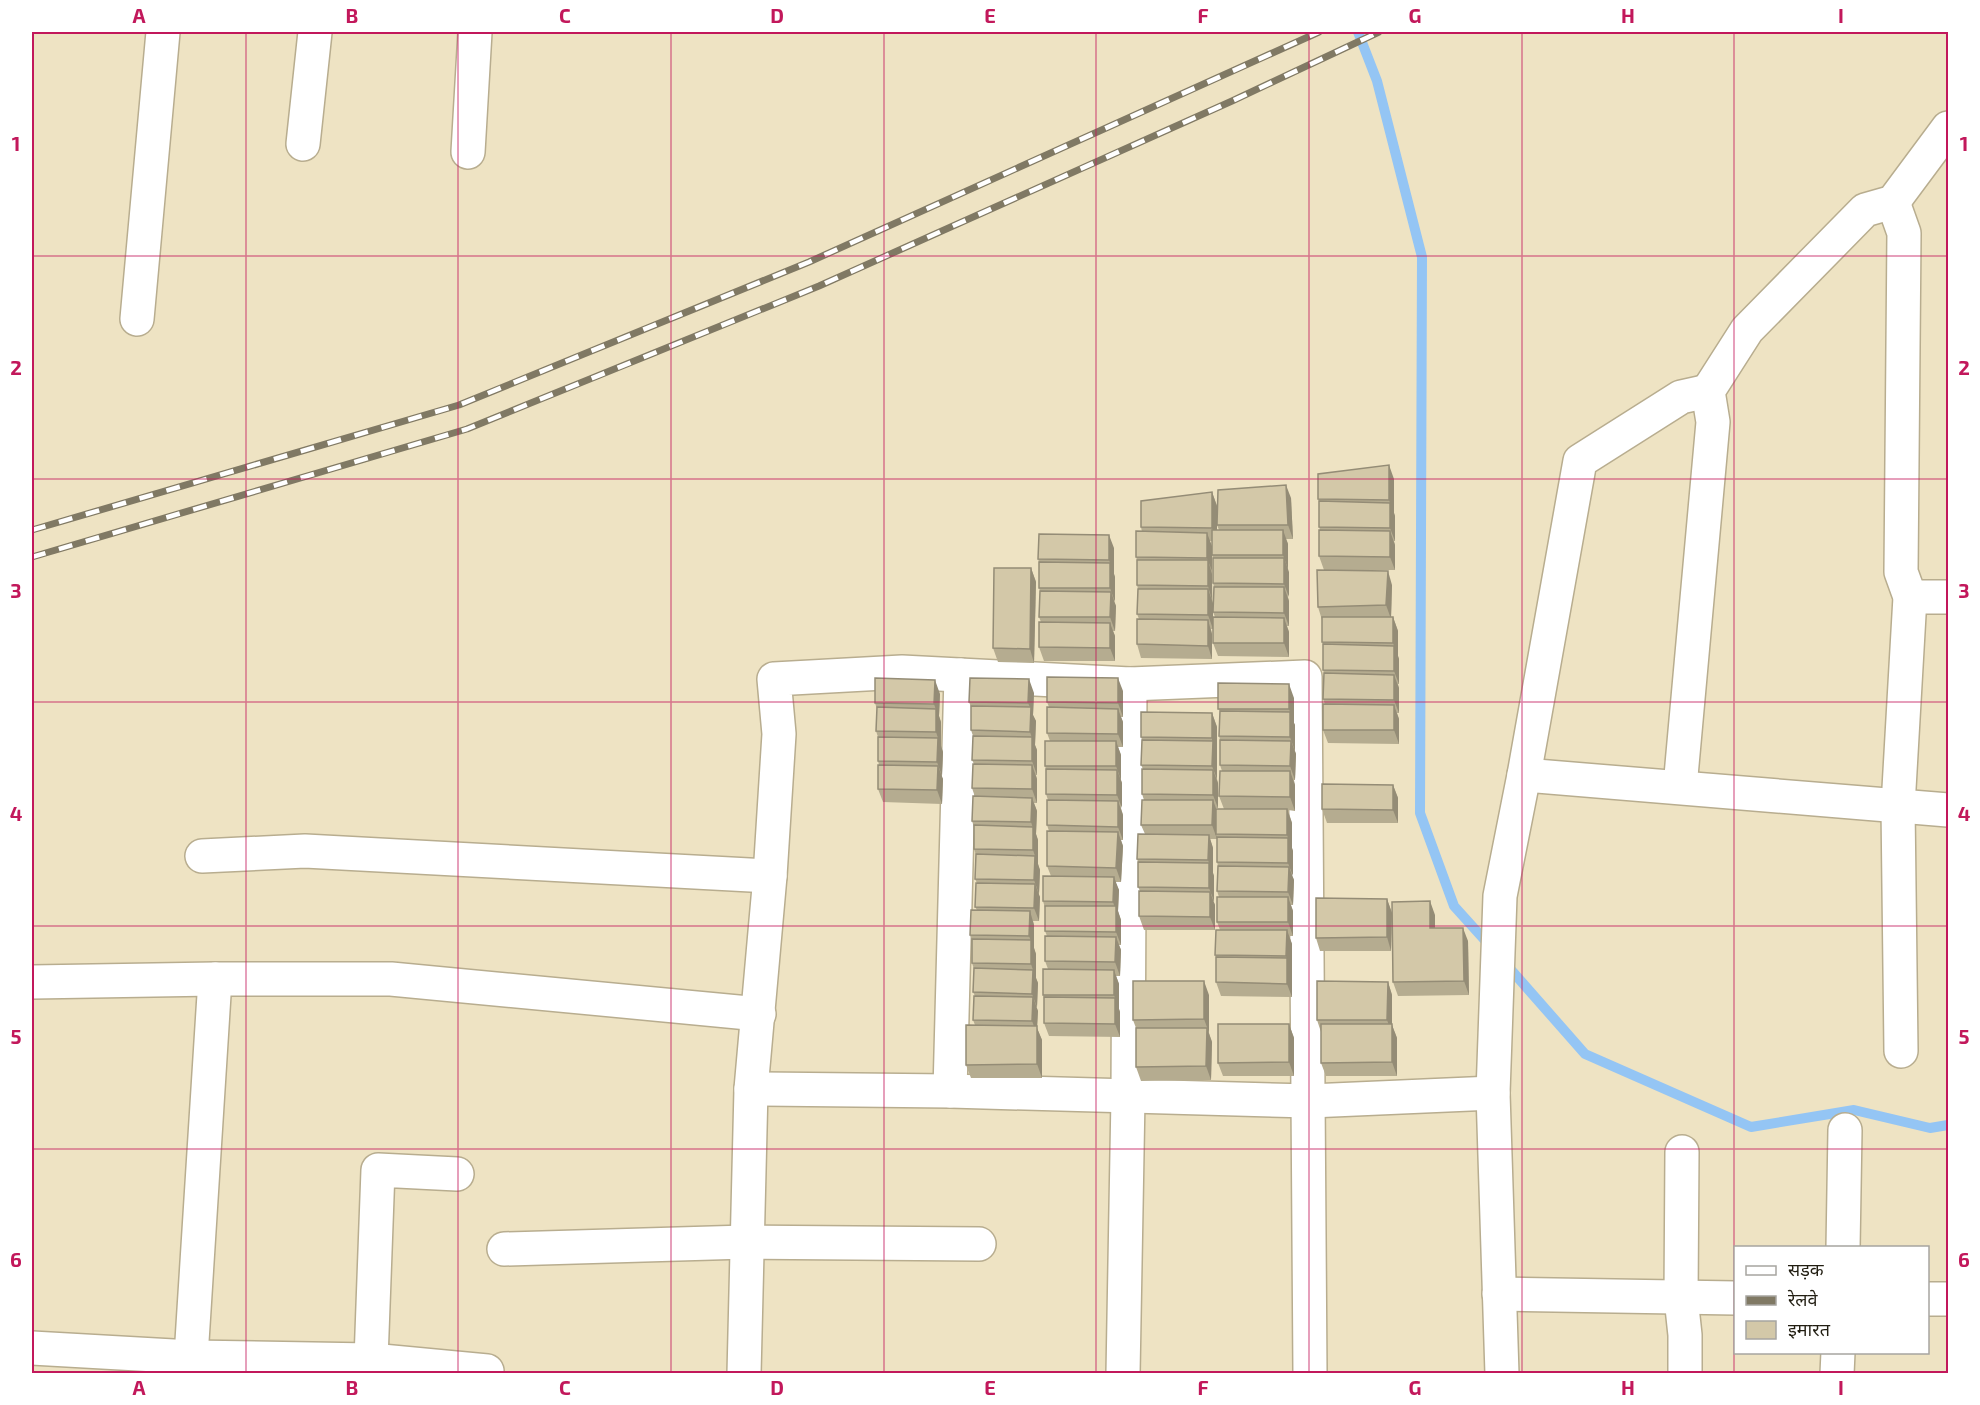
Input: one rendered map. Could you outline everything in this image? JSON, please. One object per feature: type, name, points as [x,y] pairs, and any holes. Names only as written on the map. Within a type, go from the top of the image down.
[{"type":"street","points":[[137,319],[163,32]]},
{"type":"street","points":[[303,144],[315,32]]},
{"type":"street","points":[[468,152],[475,32]]},
{"type":"street","points":[[1680,787],[1713,422],[1708,391],[1747,330],[1865,210],[1893,202],[1948,128]]},
{"type":"street","points":[[1893,202],[1904,233],[1901,572],[1910,597],[1898,806],[1901,1051]]},
{"type":"street","points":[[1502,1374],[1493,1093],[1500,896],[1580,461],[1681,397],[1708,391]]},
{"type":"street","points":[[1910,597],[1948,597]]},
{"type":"street","points":[[744,1374],[751,1089],[770,876],[779,734],[774,679],[902,672],[1130,684],[1305,677],[1310,1101],[1310,1374]]},
{"type":"street","points":[[950,1091],[961,675]]},
{"type":"street","points":[[1123,1374],[1128,1097],[1130,684]]},
{"type":"street","points":[[1524,775],[1948,810]]},
{"type":"street","points":[[202,856],[305,851],[770,876]]},
{"type":"street","points":[[191,1357],[215,979]]},
{"type":"street","points":[[32,982],[391,979],[759,1014]]},
{"type":"street","points":[[751,1089],[950,1091],[1310,1101],[1493,1093]]},
{"type":"street","points":[[1843,1246],[1845,1130]]},
{"type":"street","points":[[1682,1152],[1681,1298],[1685,1335],[1685,1374]]},
{"type":"street","points":[[371,1360],[378,1170],[457,1174]]},
{"type":"street","points":[[504,1249],[746,1242],[979,1244]]},
{"type":"street","points":[[1499,1294],[1734,1298]]},
{"type":"street","points":[[1929,1299],[1948,1299]]},
{"type":"street","points":[[32,1348],[191,1357],[371,1360],[487,1371]]},
{"type":"street","points":[[1837,1374],[1838,1354]]},
{"type":"building","points":[[1389,465],[1389,500],[1318,499],[1318,474]]},
{"type":"building","points":[[1286,485],[1288,525],[1217,525],[1218,490]]},
{"type":"building","points":[[1212,492],[1212,528],[1141,527],[1141,501]]},
{"type":"building","points":[[1319,501],[1390,503],[1390,528],[1319,527]]},
{"type":"building","points":[[1212,530],[1283,530],[1283,555],[1212,555]]},
{"type":"building","points":[[1319,530],[1390,531],[1390,557],[1319,556]]},
{"type":"building","points":[[1136,531],[1207,533],[1207,558],[1136,557]]},
{"type":"building","points":[[1039,534],[1109,535],[1109,560],[1038,559]]},
{"type":"building","points":[[1213,558],[1284,558],[1284,584],[1213,583]]},
{"type":"building","points":[[1137,560],[1208,560],[1208,586],[1137,585]]},
{"type":"building","points":[[1039,562],[1110,563],[1110,588],[1039,588]]},
{"type":"building","points":[[994,568],[1031,568],[1030,649],[993,648]]},
{"type":"building","points":[[1317,570],[1388,571],[1386,605],[1318,607]]},
{"type":"building","points":[[1214,587],[1284,587],[1284,613],[1213,612]]},
{"type":"building","points":[[1138,589],[1208,589],[1208,615],[1137,614]]},
{"type":"building","points":[[1040,591],[1111,592],[1110,617],[1039,617]]},
{"type":"building","points":[[1213,617],[1284,618],[1284,643],[1213,643]]},
{"type":"building","points":[[1322,617],[1393,617],[1393,643],[1322,642]]},
{"type":"building","points":[[1137,619],[1208,620],[1208,646],[1137,644]]},
{"type":"building","points":[[1039,622],[1110,623],[1110,648],[1039,647]]},
{"type":"building","points":[[1323,644],[1394,646],[1394,671],[1323,670]]},
{"type":"building","points":[[1324,673],[1394,675],[1394,700],[1323,699]]},
{"type":"building","points":[[1047,677],[1118,678],[1118,703],[1047,702]]},
{"type":"building","points":[[875,678],[935,680],[934,704],[875,703]]},
{"type":"building","points":[[970,678],[1029,679],[1028,703],[969,702]]},
{"type":"building","points":[[1218,683],[1289,684],[1289,709],[1218,709]]},
{"type":"building","points":[[1323,704],[1394,705],[1394,730],[1323,730]]},
{"type":"building","points":[[971,706],[1031,707],[1030,732],[971,730]]},
{"type":"building","points":[[877,707],[936,709],[936,732],[876,731]]},
{"type":"building","points":[[1047,707],[1118,709],[1118,734],[1047,733]]},
{"type":"building","points":[[1220,711],[1290,712],[1290,737],[1219,736]]},
{"type":"building","points":[[1141,712],[1212,713],[1212,738],[1141,737]]},
{"type":"building","points":[[973,736],[1032,737],[1032,761],[972,760]]},
{"type":"building","points":[[878,737],[938,738],[937,762],[878,761]]},
{"type":"building","points":[[1142,740],[1213,741],[1212,766],[1141,765]]},
{"type":"building","points":[[1220,740],[1291,741],[1290,766],[1220,765]]},
{"type":"building","points":[[1045,741],[1116,741],[1116,766],[1045,766]]},
{"type":"building","points":[[973,764],[1032,765],[1032,789],[972,788]]},
{"type":"building","points":[[878,765],[938,766],[937,790],[878,789]]},
{"type":"building","points":[[1046,769],[1117,770],[1117,795],[1046,794]]},
{"type":"building","points":[[1142,769],[1213,770],[1213,795],[1142,794]]},
{"type":"building","points":[[1220,771],[1290,771],[1290,797],[1219,796]]},
{"type":"building","points":[[1322,784],[1393,785],[1393,810],[1322,809]]},
{"type":"building","points":[[973,796],[1032,798],[1031,822],[972,821]]},
{"type":"building","points":[[1047,800],[1118,801],[1118,827],[1047,825]]},
{"type":"building","points":[[1142,800],[1213,800],[1212,825],[1141,825]]},
{"type":"building","points":[[1216,809],[1287,809],[1287,835],[1216,834]]},
{"type":"building","points":[[974,825],[1033,827],[1033,850],[974,849]]},
{"type":"building","points":[[1047,831],[1118,832],[1116,868],[1047,866]]},
{"type":"building","points":[[1138,834],[1209,835],[1208,860],[1137,859]]},
{"type":"building","points":[[1217,837],[1288,838],[1288,863],[1217,862]]},
{"type":"building","points":[[976,854],[1035,856],[1034,880],[975,879]]},
{"type":"building","points":[[1138,862],[1209,863],[1209,888],[1138,887]]},
{"type":"building","points":[[1218,866],[1289,867],[1288,892],[1217,891]]},
{"type":"building","points":[[1043,876],[1114,877],[1113,902],[1043,901]]},
{"type":"building","points":[[976,883],[1035,884],[1034,908],[975,907]]},
{"type":"building","points":[[1139,891],[1210,892],[1210,917],[1139,916]]},
{"type":"building","points":[[1217,897],[1288,897],[1288,922],[1217,922]]},
{"type":"building","points":[[1316,898],[1387,899],[1387,937],[1316,938]]},
{"type":"building","points":[[1430,901],[1430,928],[1463,928],[1464,981],[1393,982],[1392,902]]},
{"type":"building","points":[[1045,906],[1116,906],[1116,932],[1045,931]]},
{"type":"building","points":[[971,910],[1030,911],[1029,936],[970,935]]},
{"type":"building","points":[[1216,930],[1287,930],[1286,956],[1215,955]]},
{"type":"building","points":[[1045,936],[1116,937],[1115,962],[1045,961]]},
{"type":"building","points":[[972,939],[1031,940],[1031,964],[972,963]]},
{"type":"building","points":[[1216,957],[1287,958],[1287,984],[1216,982]]},
{"type":"building","points":[[974,968],[1033,970],[1032,994],[973,992]]},
{"type":"building","points":[[1043,969],[1114,970],[1114,995],[1043,995]]},
{"type":"building","points":[[1133,981],[1204,981],[1204,1019],[1133,1020]]},
{"type":"building","points":[[1317,981],[1388,982],[1387,1020],[1317,1020]]},
{"type":"building","points":[[974,996],[1033,997],[1032,1021],[973,1020]]},
{"type":"building","points":[[1044,997],[1115,998],[1115,1024],[1044,1023]]},
{"type":"building","points":[[1218,1024],[1289,1024],[1289,1062],[1218,1063]]},
{"type":"building","points":[[1321,1024],[1392,1024],[1392,1062],[1321,1063]]},
{"type":"building","points":[[966,1025],[1037,1026],[1037,1064],[966,1065]]},
{"type":"building","points":[[1136,1028],[1207,1028],[1206,1066],[1136,1067]]},
{"type":"waterway","points":[[1358,32],[1377,81],[1422,257],[1420,813],[1454,906],[1491,947]]},
{"type":"waterway","points":[[1505,963],[1585,1054],[1751,1127],[1854,1110],[1930,1128],[1948,1125]]},
{"type":"railway","points":[[32,530],[459,405],[809,262],[1319,32]]},
{"type":"railway","points":[[32,557],[467,429],[819,286],[1232,101],[1379,32]]}]
